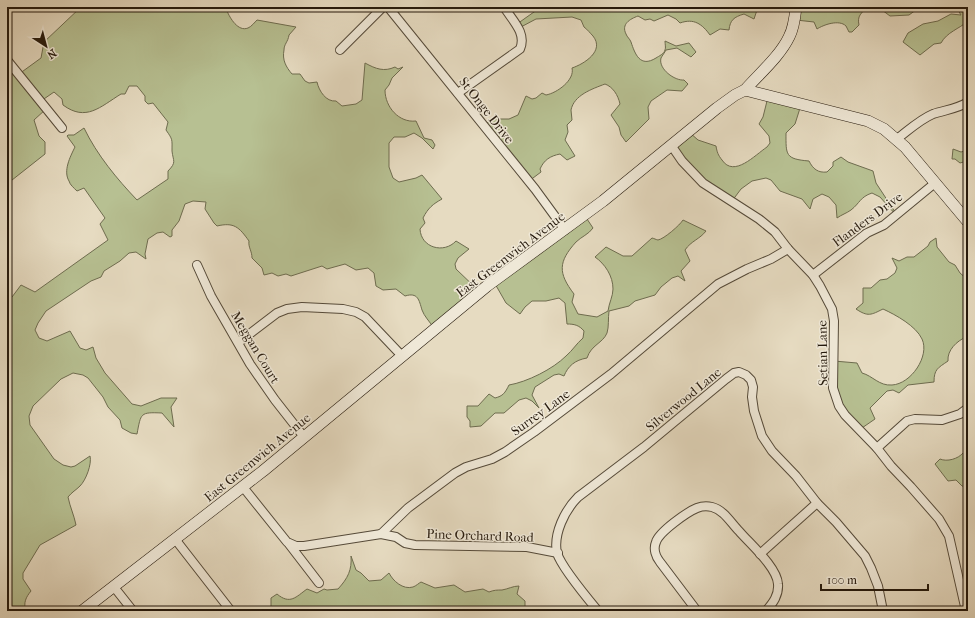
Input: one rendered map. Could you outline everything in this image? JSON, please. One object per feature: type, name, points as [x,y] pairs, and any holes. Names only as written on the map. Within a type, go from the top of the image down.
[{"type":"street","points":[[340,50],[383,7]]},
{"type":"street","name":"St Onge Drive","points":[[388,7],[535,189],[565,230]]},
{"type":"street","points":[[458,93],[520,49],[523,43],[521,32],[504,7]]},
{"type":"street","name":"East Greenwich Avenue","points":[[82,611],[243,487],[487,286],[565,230],[723,104],[745,90],[789,38],[795,20],[796,7]]},
{"type":"street","points":[[7,60],[62,128]]},
{"type":"street","points":[[745,90],[868,121],[884,129],[905,147],[968,222]]},
{"type":"street","points":[[897,139],[925,118],[956,108],[968,102]]},
{"type":"street","name":"Setian Lane","points":[[671,145],[682,161],[703,183],[759,219],[775,232],[788,249],[814,275],[828,299],[834,321],[833,378],[836,397],[845,415],[877,448],[891,466],[939,519],[949,536],[966,611]]},
{"type":"street","name":"Flanders Drive","points":[[814,275],[867,233],[884,225],[935,182]]},
{"type":"street","name":"Surrey Lane","points":[[381,534],[408,508],[456,473],[466,467],[492,459],[534,432],[611,374],[718,284],[771,259],[788,249]]},
{"type":"street","name":"Meggan Court","points":[[197,265],[211,296],[262,382],[304,437]]},
{"type":"street","points":[[239,342],[277,313],[287,309],[302,307],[343,309],[356,312],[364,317],[402,356]]},
{"type":"street","name":"Silverwood Lane","points":[[558,553],[557,542],[560,527],[565,513],[571,504],[669,427],[726,379],[734,373],[739,372],[751,380],[753,387],[752,397],[754,412],[762,436],[772,451],[796,476],[817,503],[854,542],[865,556],[878,586],[883,611]]},
{"type":"street","points":[[877,448],[907,421],[915,419],[942,420],[960,414],[968,408]]},
{"type":"street","points":[[243,487],[320,583]]},
{"type":"street","points":[[760,554],[817,503]]},
{"type":"street","points":[[696,611],[656,556],[656,542],[660,534],[692,510],[706,506],[713,507],[722,512],[760,554],[774,572],[779,586],[776,598],[766,611]]},
{"type":"street","points":[[287,542],[296,546],[304,546],[381,534]]},
{"type":"street","name":"Pine Orchard Road","points":[[381,534],[396,537],[405,543],[415,545],[527,547],[558,553]]},
{"type":"street","points":[[175,540],[231,611]]},
{"type":"street","points":[[558,553],[565,567],[598,611]]},
{"type":"street","points":[[114,586],[133,611]]},
{"type":"green space","points":[[81,7],[229,7],[227,11],[230,17],[235,24],[244,29],[252,26],[257,20],[296,27],[289,35],[285,44],[284,60],[286,66],[292,74],[300,74],[305,81],[309,83],[317,82],[319,89],[326,98],[336,101],[342,106],[356,104],[362,100],[365,63],[384,70],[395,67],[398,69],[403,67],[392,78],[385,90],[387,102],[394,113],[399,117],[410,121],[416,121],[424,138],[432,140],[435,145],[433,149],[422,138],[414,133],[405,137],[394,137],[389,143],[389,167],[393,178],[399,182],[422,175],[442,199],[431,207],[423,218],[425,223],[420,229],[421,236],[424,241],[434,247],[445,247],[456,241],[469,249],[458,258],[455,264],[456,269],[480,292],[433,327],[415,296],[405,296],[396,289],[383,290],[376,286],[374,273],[368,268],[356,270],[345,264],[327,269],[322,266],[291,276],[286,274],[278,276],[272,273],[264,275],[262,268],[252,258],[249,241],[239,229],[232,225],[217,226],[205,209],[206,202],[193,201],[185,204],[179,221],[172,230],[172,236],[170,237],[163,232],[157,233],[148,239],[145,254],[146,259],[136,252],[129,253],[120,261],[104,271],[101,277],[91,281],[46,311],[38,323],[35,330],[39,338],[47,341],[70,331],[80,348],[86,350],[93,347],[96,358],[105,373],[132,404],[141,406],[161,398],[177,398],[171,407],[174,427],[162,413],[149,413],[143,415],[141,418],[137,434],[131,433],[122,428],[120,420],[108,407],[103,397],[88,378],[83,375],[73,373],[61,379],[33,406],[29,416],[30,425],[54,459],[63,465],[71,467],[90,456],[90,463],[84,480],[68,497],[76,525],[40,545],[23,573],[23,579],[31,591],[26,600],[26,611],[7,611],[7,292],[12,297],[21,285],[35,292],[108,240],[100,224],[105,218],[84,188],[77,191],[70,184],[67,177],[68,164],[75,147],[67,136],[68,135],[74,135],[84,128],[95,148],[108,166],[137,200],[168,179],[168,171],[173,165],[174,161],[172,140],[166,130],[168,122],[153,103],[148,104],[145,101],[145,96],[137,86],[129,86],[125,94],[121,94],[93,111],[86,112],[71,110],[63,105],[62,99],[54,92],[41,101],[46,109],[34,120],[39,136],[45,142],[45,154],[7,184],[7,59],[19,74],[41,58],[44,42]]},
{"type":"green space","points":[[541,7],[758,7],[754,19],[744,14],[741,15],[732,21],[729,30],[720,29],[710,35],[701,25],[697,23],[689,21],[680,23],[668,15],[654,21],[650,19],[645,20],[638,16],[629,20],[625,25],[626,35],[631,41],[636,55],[642,60],[650,61],[663,54],[665,49],[665,41],[676,46],[689,43],[696,52],[691,57],[677,48],[666,50],[661,58],[662,66],[668,74],[676,79],[684,80],[688,84],[682,91],[667,90],[651,101],[648,107],[649,119],[626,142],[611,115],[620,104],[613,89],[605,84],[584,93],[573,105],[571,110],[572,120],[567,125],[568,132],[565,140],[575,156],[567,160],[560,154],[550,157],[545,161],[540,169],[541,172],[529,181],[484,125],[493,119],[509,119],[518,115],[526,96],[532,99],[536,98],[542,93],[546,95],[560,89],[571,77],[572,68],[592,56],[596,47],[596,42],[593,36],[584,27],[581,20],[572,17],[536,19],[519,28],[517,24]]},
{"type":"green space","points":[[796,7],[868,7],[860,15],[859,25],[852,32],[849,32],[846,26],[839,23],[827,24],[817,29],[814,22],[796,20]]},
{"type":"green space","points":[[878,7],[920,7],[909,15],[890,16]]},
{"type":"green space","points":[[956,7],[968,7],[968,21],[950,33],[941,43],[934,44],[920,55],[903,42],[908,33],[923,24],[938,21],[951,14],[961,15]]},
{"type":"green space","points":[[768,97],[801,105],[795,124],[786,133],[787,151],[791,157],[809,161],[814,168],[821,172],[827,172],[833,166],[833,162],[841,157],[848,162],[873,171],[876,183],[897,215],[880,197],[872,193],[862,198],[851,210],[837,218],[836,205],[829,197],[822,194],[813,199],[810,209],[802,199],[780,191],[771,180],[766,178],[752,181],[741,189],[732,201],[705,184],[673,147],[689,132],[698,140],[716,146],[717,152],[727,165],[732,167],[744,163],[767,147],[770,143],[769,136],[759,124],[763,117]]},
{"type":"green space","points":[[953,149],[961,152],[968,150],[968,163],[967,161],[960,163],[955,159],[952,159]]},
{"type":"green space","points":[[585,216],[593,228],[570,249],[563,262],[562,268],[565,280],[574,294],[572,302],[578,314],[597,317],[608,311],[613,292],[613,284],[608,271],[595,257],[606,247],[623,256],[632,256],[652,238],[658,240],[664,237],[683,220],[706,231],[685,250],[690,261],[681,271],[685,281],[678,276],[672,278],[661,287],[655,295],[635,301],[629,306],[609,311],[607,333],[591,350],[587,358],[572,364],[564,376],[559,374],[554,375],[535,387],[532,395],[539,408],[532,401],[526,398],[519,400],[504,413],[495,413],[481,426],[470,427],[470,421],[467,417],[467,406],[478,406],[489,394],[495,398],[500,396],[505,392],[509,385],[532,378],[554,366],[561,361],[583,338],[584,331],[580,327],[567,324],[565,303],[559,298],[546,301],[532,301],[520,314],[506,303],[494,282]]},
{"type":"green space","points":[[936,238],[937,247],[949,262],[955,265],[960,273],[968,280],[968,338],[966,337],[953,346],[949,353],[948,361],[936,371],[934,382],[908,385],[899,393],[893,390],[887,391],[870,408],[875,419],[859,430],[836,398],[834,361],[857,363],[862,373],[883,384],[892,385],[906,380],[917,368],[921,361],[924,346],[919,334],[905,321],[894,314],[883,309],[875,313],[867,314],[856,309],[863,303],[863,288],[871,288],[880,280],[887,279],[895,273],[897,268],[892,258],[899,261],[907,257],[914,257]]},
{"type":"green space","points":[[963,453],[968,455],[968,488],[962,486],[956,480],[948,481],[935,464],[940,459],[952,459]]},
{"type":"green space","points":[[351,556],[356,570],[369,581],[381,580],[389,573],[399,584],[409,588],[414,587],[421,582],[435,588],[454,585],[465,592],[483,589],[489,592],[519,586],[517,594],[525,601],[525,606],[528,611],[271,611],[271,598],[277,594],[286,599],[293,599],[307,589],[317,593],[324,589],[338,589],[349,574]]}]
